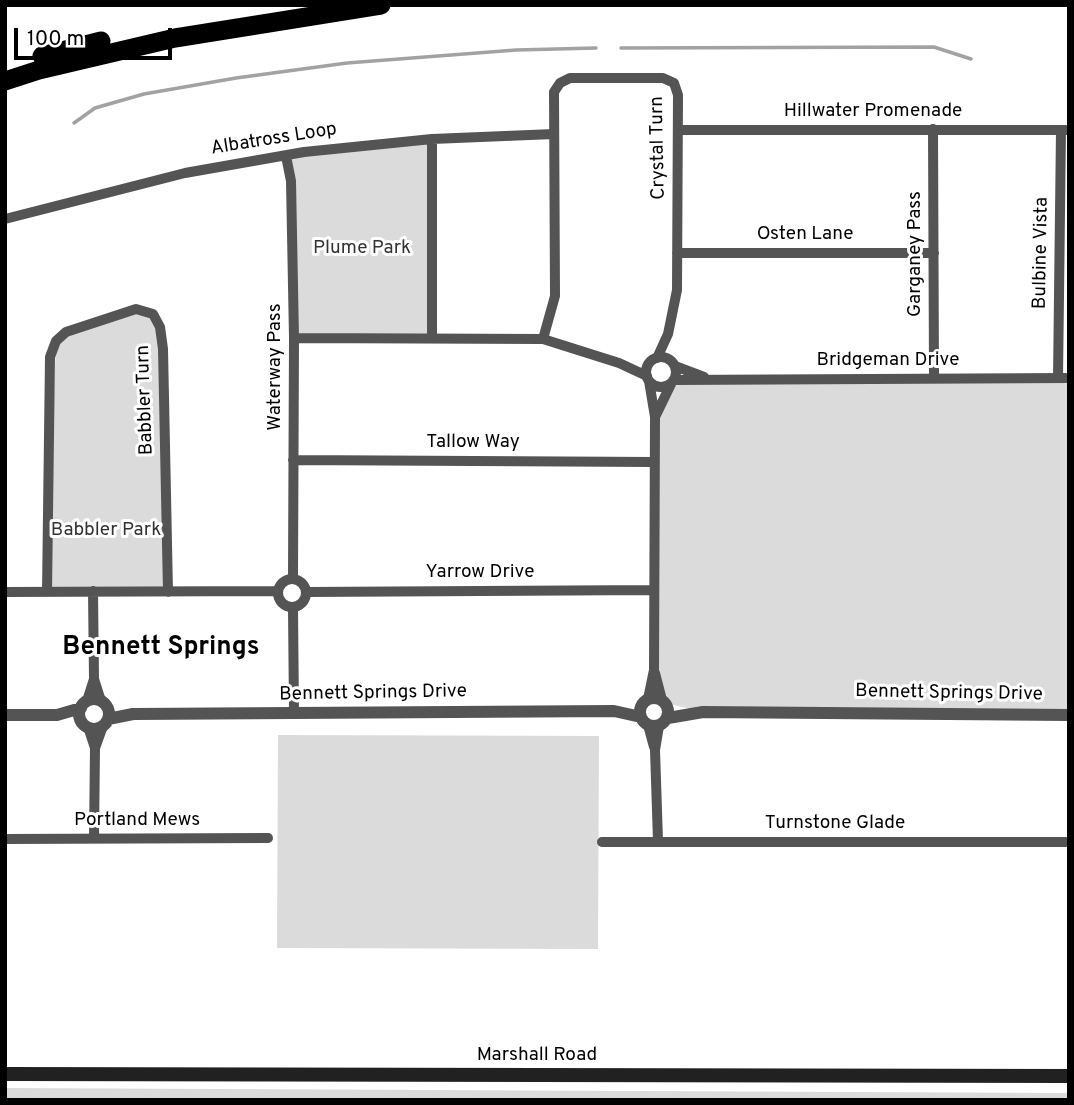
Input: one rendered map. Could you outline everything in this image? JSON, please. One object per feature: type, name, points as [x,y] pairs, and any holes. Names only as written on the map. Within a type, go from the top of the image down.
[{"type":"highway","points":[[5,69],[103,40],[295,5]]},
{"type":"highway","points":[[5,81],[62,64],[175,38],[381,5]]},
{"type":"main road","name":"Marshall Road","points":[[5,1074],[1069,1076]]},
{"type":"street","name":"Crystal Turn","points":[[543,339],[555,296],[554,92],[560,83],[570,78],[663,78],[674,83],[678,95],[677,290],[663,361]]},
{"type":"street","name":"Garganey Pass","points":[[933,129],[934,378]]},
{"type":"street","name":"Hillwater Promenade","points":[[678,130],[1065,130]]},
{"type":"street","name":"Bulbine Vista","points":[[1063,378],[1065,130]]},
{"type":"street","name":"Albatross Loop","points":[[5,219],[185,173],[360,144],[554,134]]},
{"type":"street","points":[[432,139],[432,337]]},
{"type":"street","name":"Waterway Pass","points":[[286,156],[292,181],[295,338],[293,578]]},
{"type":"street","name":"Osten Lane","points":[[677,253],[934,253]]},
{"type":"street","name":"Babbler Turn","points":[[47,592],[50,357],[56,341],[66,332],[136,309],[153,314],[160,327],[163,349],[169,592]]},
{"type":"street","points":[[295,338],[543,339],[619,363],[663,361],[706,378]]},
{"type":"street","points":[[658,841],[654,721],[645,701],[654,670],[654,417],[648,379],[663,361]]},
{"type":"street","points":[[654,417],[672,382],[663,361]]},
{"type":"street","name":"Bridgeman Drive","points":[[619,363],[662,387],[672,382],[706,378],[1063,378]]},
{"type":"street","name":"Tallow Way","points":[[293,460],[653,462]]},
{"type":"street","points":[[293,578],[302,582],[307,592],[302,604],[293,608],[284,605],[278,591],[283,582],[293,578]]},
{"type":"street","name":"Yarrow Drive","points":[[307,592],[654,590]]},
{"type":"street","points":[[93,591],[94,680],[105,714],[95,748],[94,838]]},
{"type":"street","points":[[5,592],[278,591]]},
{"type":"street","points":[[293,608],[294,714]]},
{"type":"street","points":[[654,670],[664,701],[654,721]]},
{"type":"street","points":[[94,680],[84,705],[85,726],[95,748]]},
{"type":"street","name":"Bennett Springs Drive","points":[[614,711],[645,701],[664,701],[703,712]]},
{"type":"street","points":[[5,715],[57,715],[84,705],[105,714]]},
{"type":"street","name":"Bennett Springs Drive","points":[[105,714],[614,711],[654,721],[703,712],[1069,715]]},
{"type":"street","points":[[85,726],[105,714]]},
{"type":"street","points":[[57,715],[85,726]]},
{"type":"street","name":"Portland Mews","points":[[5,839],[268,838]]},
{"type":"street","name":"Turnstone Glade","points":[[602,842],[1069,842]]},
{"type":"green space","name":"Plume Park","points":[[432,139],[432,337],[294,338],[286,156]]},
{"type":"green space","name":"Babbler Park","points":[[136,309],[153,314],[160,327],[168,592],[47,592],[56,341]]},
{"type":"green space","points":[[1069,378],[1069,715],[703,712],[666,703],[654,670],[655,417],[671,384]]},
{"type":"green space","points":[[278,735],[599,736],[598,949],[277,948]]},
{"type":"green space","points":[[5,1088],[1069,1093],[1069,1100],[5,1100]]},
{"type":"waterway","points":[[621,48],[934,47],[971,59]]},
{"type":"waterway","points":[[74,123],[95,108],[144,94],[236,78],[347,63],[516,50],[596,48]]},
{"type":"district","name":"Bennett Springs","points":[[161,649]]}]
